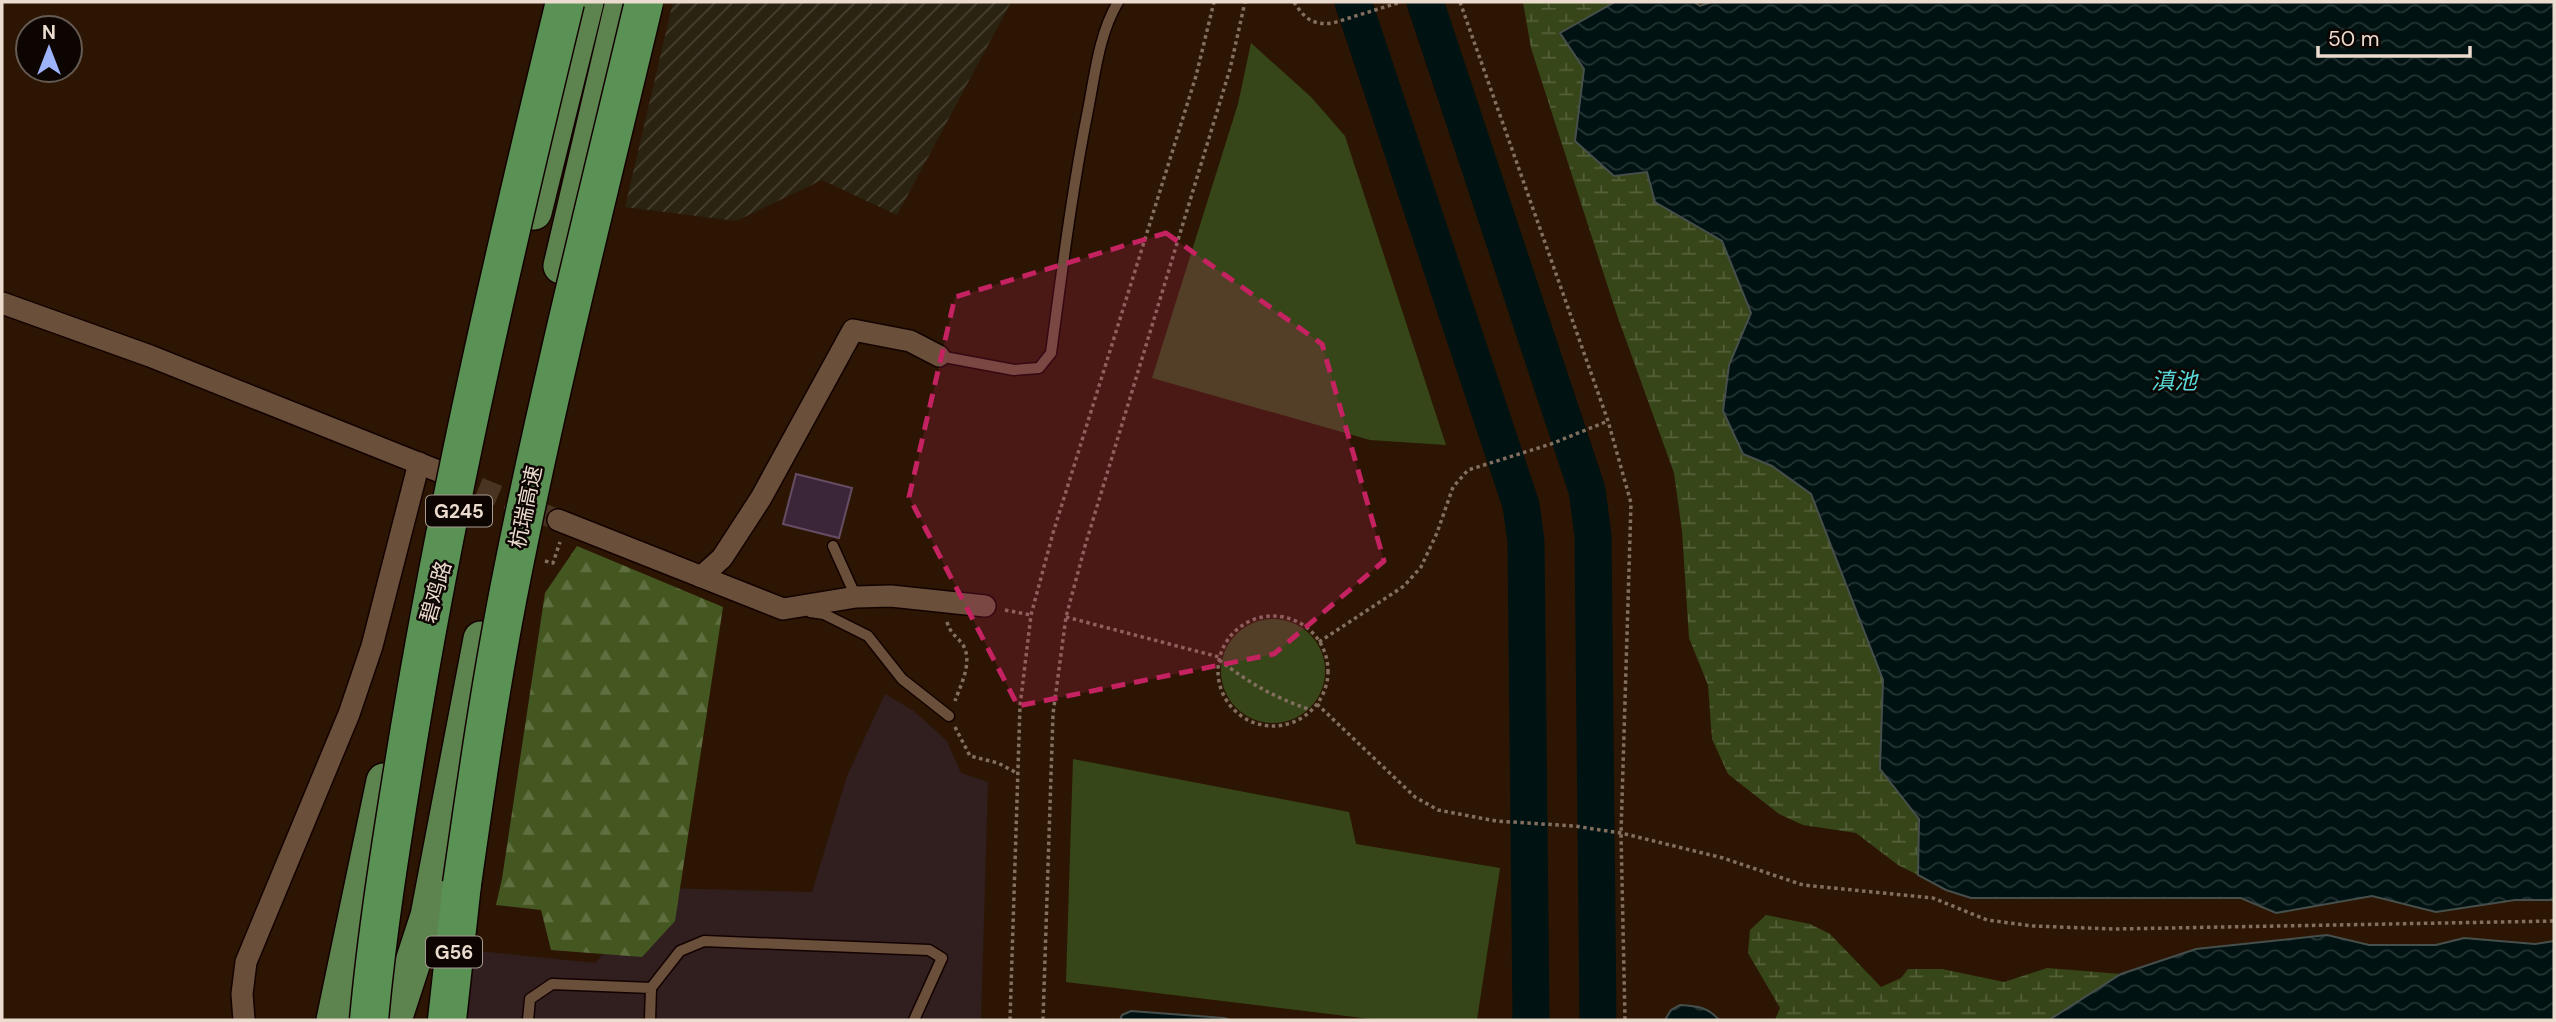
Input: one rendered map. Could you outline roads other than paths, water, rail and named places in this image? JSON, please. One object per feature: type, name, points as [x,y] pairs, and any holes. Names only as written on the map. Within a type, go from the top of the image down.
[{"type":"highway","points":[[369,1020],[395,822],[438,563],[490,314],[565,2]]},
{"type":"highway","name":"碧鸡路","points":[[334,1020],[390,752],[467,484],[586,2]]},
{"type":"highway","name":"G245","points":[[394,1020],[428,916],[508,500],[623,2]]},
{"type":"highway","name":"杭瑞高速","points":[[447,1020],[462,884],[484,730],[519,544],[550,396],[644,2]]},
{"type":"highway","points":[[456,1020],[462,884]]},
{"type":"street","points":[[2,303],[150,356],[448,475]]},
{"type":"street","points":[[701,577],[722,558],[761,498],[853,330],[910,341],[939,356]]},
{"type":"street","points":[[244,1020],[242,994],[246,962],[349,715],[372,646],[419,463]]},
{"type":"street","points":[[561,522],[783,609],[856,597],[891,596],[985,606]]},
{"type":"lane","points":[[939,356],[1014,369],[1040,368],[1051,353],[1078,161],[1098,57],[1111,14],[1118,2]]},
{"type":"lane","points":[[833,546],[856,597]]},
{"type":"lane","points":[[783,609],[824,614],[869,636],[902,679],[949,716]]},
{"type":"lane","points":[[650,1020],[651,988],[680,951],[704,941],[929,950],[942,958],[914,1020]]},
{"type":"lane","points":[[528,1020],[530,999],[552,984],[651,988]]},
{"type":"water","name":"滇池","points":[[1615,2],[1694,2],[1700,6],[1711,2],[2554,2],[2554,900],[2515,900],[2436,912],[2372,896],[2276,913],[2241,898],[1971,898],[1946,890],[1918,875],[1919,819],[1880,769],[1883,680],[1811,494],[1772,466],[1743,454],[1723,411],[1729,365],[1751,313],[1722,241],[1655,202],[1647,172],[1614,176],[1575,141],[1584,69],[1560,33]]},
{"type":"water","points":[[2327,935],[2369,945],[2436,945],[2464,938],[2535,944],[2554,941],[2554,1020],[2049,1020],[2121,974],[2196,949]]},
{"type":"water","points":[[1680,1005],[1702,1008],[1719,1020],[1665,1020],[1671,1010]]},
{"type":"water","points":[[1131,1011],[1230,1020],[1120,1020],[1122,1015]]},
{"type":"waterway","points":[[1353,2],[1521,505],[1526,541],[1531,1020]]},
{"type":"waterway","points":[[1425,2],[1587,490],[1593,536],[1598,1020]]},
{"type":"tunnel","points":[[450,476],[558,520]]}]
